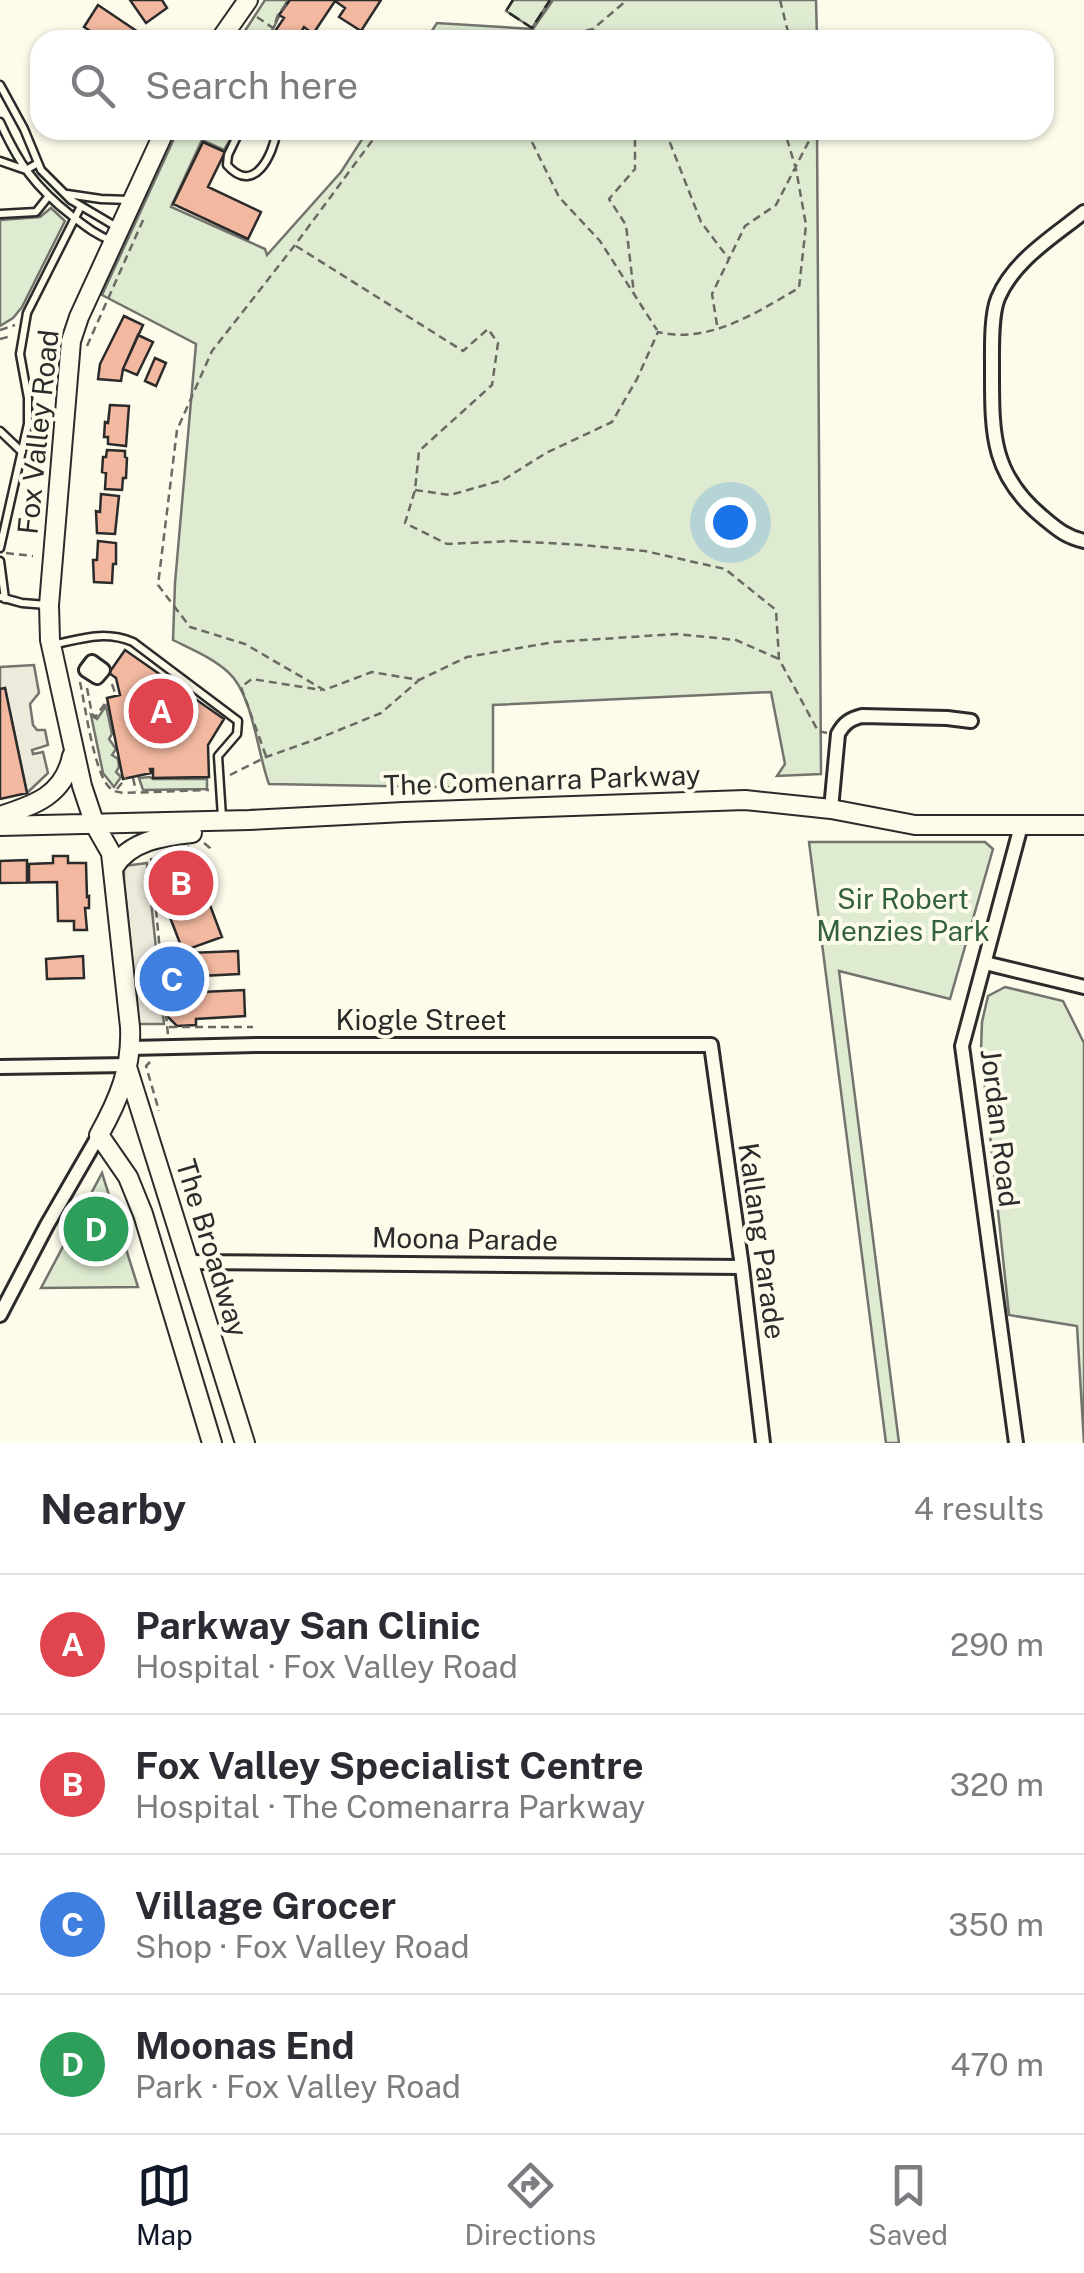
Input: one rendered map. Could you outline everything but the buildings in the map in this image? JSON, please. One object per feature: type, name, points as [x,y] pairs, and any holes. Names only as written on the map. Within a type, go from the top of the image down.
[{"type":"main road","points":[[230,30],[252,8]]},
{"type":"main road","name":"Fox Valley Road","points":[[99,1135],[115,1104],[129,1061],[114,867],[111,853],[95,826],[73,751],[50,645],[48,606],[71,341],[159,140]]},
{"type":"main road","points":[[0,816],[55,790],[65,780],[73,751]]},
{"type":"main road","name":"The Comenarra Parkway","points":[[0,826],[95,826],[745,800],[831,809],[915,825],[1084,825]]},
{"type":"main road","points":[[114,867],[124,853],[154,839],[249,820]]},
{"type":"main road","name":"The Broadway","points":[[129,1061],[245,1443]]},
{"type":"main road","name":"The Broadway","points":[[99,1135],[128,1177],[142,1214],[212,1443]]},
{"type":"street","points":[[1084,212],[1012,273],[996,301],[992,428],[1002,464],[1023,502],[1066,537],[1084,542]]},
{"type":"street","points":[[831,809],[838,734],[850,719],[862,716],[971,721]]},
{"type":"street","name":"Jordan Road","points":[[1016,1443],[962,1046],[1021,826]]},
{"type":"street","points":[[985,963],[1084,987]]},
{"type":"street","name":"Kiogle Street","points":[[0,1067],[129,1061],[256,1045],[710,1045]]},
{"type":"street","name":"Kallang Parade","points":[[710,1045],[763,1443]]},
{"type":"street","name":"Fox Valley Road","points":[[0,1315],[99,1135]]},
{"type":"street","name":"Moona Parade","points":[[187,1262],[742,1266]]},
{"type":"lane","points":[[0,85],[41,170],[116,235]]},
{"type":"lane","points":[[10,100],[0,120],[26,170],[48,197],[97,236],[116,235]]},
{"type":"lane","points":[[235,140],[227,165],[234,174],[244,177],[257,174],[275,140]]},
{"type":"lane","points":[[0,161],[26,170],[38,163]]},
{"type":"lane","points":[[66,194],[132,200]]},
{"type":"lane","points":[[0,214],[36,212],[48,197]]},
{"type":"lane","points":[[0,550],[30,414],[20,354],[23,326],[80,206]]},
{"type":"lane","points":[[0,431],[22,452]]},
{"type":"lane","points":[[0,561],[3,598],[48,606]]},
{"type":"lane","points":[[50,645],[100,636],[117,636],[132,642],[238,721],[237,734],[218,756],[222,821]]},
{"type":"path","points":[[252,8],[273,28],[289,0]]},
{"type":"path","points":[[589,30],[627,0]]},
{"type":"path","points":[[780,0],[788,30]]},
{"type":"path","points":[[324,690],[246,644],[190,627],[158,585],[177,430],[212,351],[373,140]]},
{"type":"path","points":[[533,140],[559,198],[600,241],[658,332],[677,336],[734,325],[799,288],[806,225],[787,140]]},
{"type":"path","points":[[634,295],[626,225],[609,199],[634,169],[635,140]]},
{"type":"path","points":[[669,140],[701,222],[729,259]]},
{"type":"path","points":[[717,328],[712,294],[745,226],[776,205],[810,140]]},
{"type":"path","points":[[88,344],[144,218]]},
{"type":"path","points":[[296,245],[463,351],[488,329],[498,344],[492,386],[419,452],[415,490],[405,524],[447,544],[511,541],[613,548],[725,569],[776,610],[780,659],[818,732],[838,734]]},
{"type":"path","points":[[415,490],[450,494],[502,480],[546,453],[612,422],[638,379],[658,332]]},
{"type":"path","points":[[0,339],[16,333]]},
{"type":"path","points":[[19,468],[41,470]]},
{"type":"path","points":[[0,550],[33,556]]},
{"type":"path","points":[[219,775],[230,776],[266,757],[380,713],[419,680],[485,654],[554,642],[676,634],[736,640],[780,659]]},
{"type":"path","points":[[266,757],[242,688],[252,680],[324,690],[372,672],[419,680]]},
{"type":"path","points":[[111,697],[96,717],[84,677],[98,768],[106,784],[116,791],[136,793],[221,790]]},
{"type":"path","points":[[116,791],[126,778]]},
{"type":"path","points":[[133,778],[136,793]]},
{"type":"path","points":[[208,837],[204,843],[210,853]]},
{"type":"path","points":[[150,849],[169,1038]]},
{"type":"path","points":[[168,1027],[253,1026]]},
{"type":"path","points":[[68,1236],[118,1221]]},
{"type":"green space","points":[[265,0],[288,0],[272,30],[246,30]]},
{"type":"green space","points":[[513,0],[550,0],[532,28],[506,11]]},
{"type":"green space","points":[[553,0],[816,0],[817,30],[432,30],[437,23],[533,29]]},
{"type":"green space","points":[[173,140],[202,140],[171,207],[265,249],[267,255],[341,172],[362,140],[817,140],[821,774],[777,776],[785,764],[771,692],[493,705],[493,788],[269,784],[249,709],[236,682],[216,662],[173,640],[196,344],[102,295]]},
{"type":"green space","points":[[202,140],[230,140],[224,150]]},
{"type":"green space","points":[[51,208],[65,221],[22,307],[0,326],[0,220],[40,217]]},
{"type":"green space","points":[[106,706],[112,734],[109,739],[116,749],[112,755],[118,759],[116,772],[121,777],[114,787],[103,773],[91,715],[97,719]]},
{"type":"green space","points":[[139,778],[207,779],[207,789],[143,790]]},
{"type":"green space","name":"Sir Robert Menzies Park","points":[[809,842],[985,842],[993,849],[950,999],[839,971],[899,1443],[886,1443]]},
{"type":"green space","points":[[1005,987],[1063,1001],[1084,1043],[1084,1443],[1077,1326],[1009,1315],[981,1050],[988,996]]},
{"type":"green space","points":[[102,1173],[138,1287],[41,1288]]},
{"type":"shaded area","points":[[34,665],[39,693],[30,704],[33,725],[37,730],[45,730],[48,745],[32,750],[33,754],[43,752],[48,773],[27,793],[5,688],[0,689],[0,667]]},
{"type":"shaded area","points":[[147,863],[164,1024],[139,1024],[124,866]]},
{"type":"fence","points":[[513,0],[506,11],[532,28],[550,0]]},
{"type":"place","name":"Parkway San Clinic","points":[[161,711]]},
{"type":"place","name":"Fox Valley Specialist Centre","points":[[181,883]]},
{"type":"place","name":"Village Grocer","points":[[172,979]]},
{"type":"place","name":"Moonas End","points":[[96,1229]]}]
